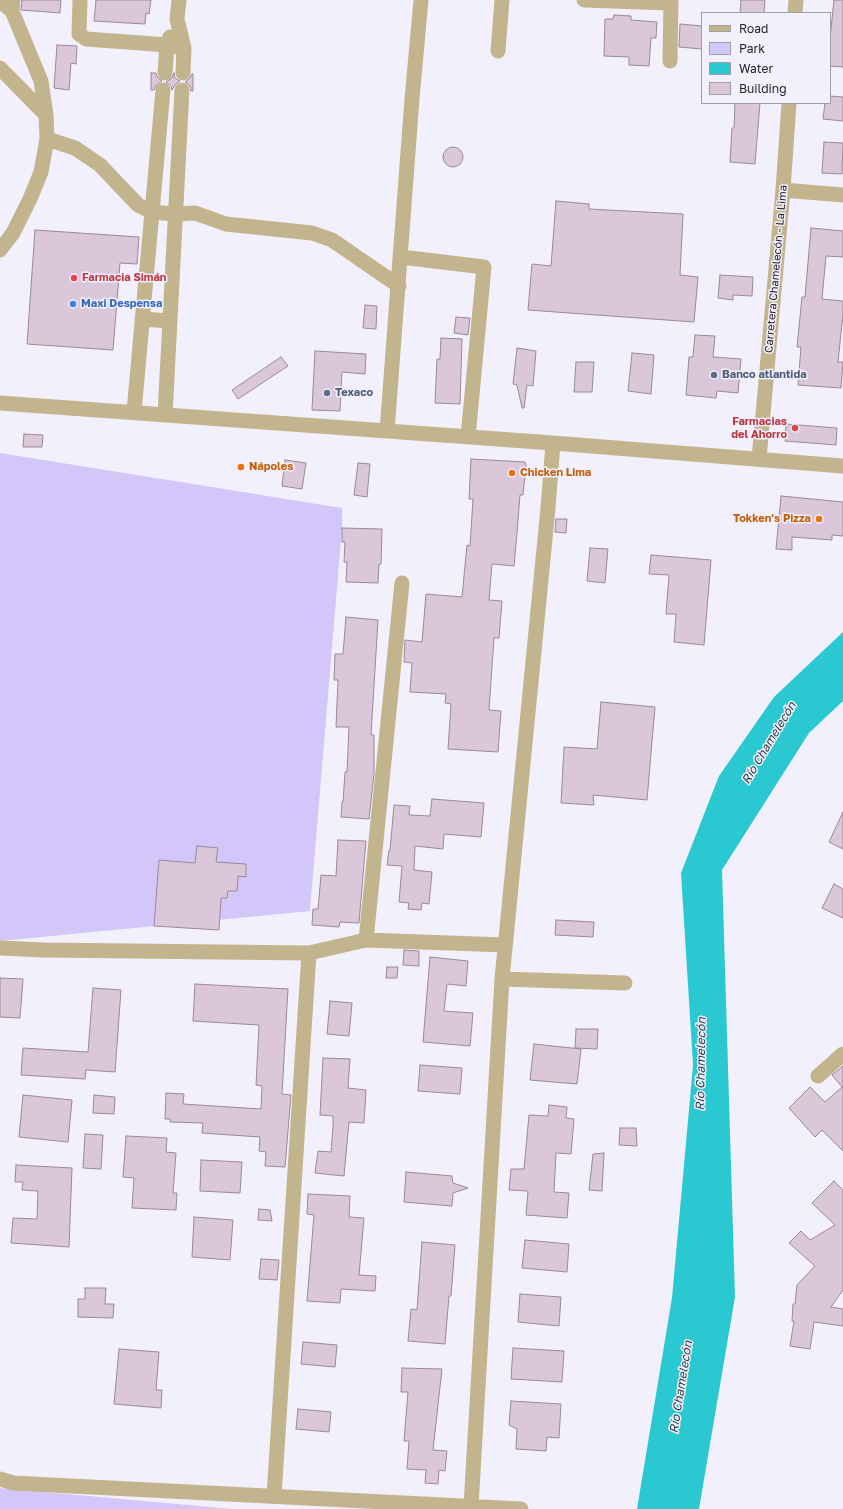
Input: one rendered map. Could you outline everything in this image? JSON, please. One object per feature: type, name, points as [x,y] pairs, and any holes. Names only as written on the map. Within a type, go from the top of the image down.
[{"type":"street","points":[[80,0],[79,34],[86,39],[167,45],[184,48]]},
{"type":"street","points":[[165,73],[167,45],[177,19],[179,0]]},
{"type":"street","points":[[387,431],[421,0]]},
{"type":"street","points":[[498,50],[502,0]]},
{"type":"street","points":[[584,0],[670,2],[670,61]]},
{"type":"street","points":[[795,12],[796,0]]},
{"type":"street","points":[[0,1],[13,5],[41,81],[46,115],[47,139],[41,172],[30,199],[13,233],[0,250]]},
{"type":"street","points":[[177,19],[184,48],[183,73]]},
{"type":"street","points":[[0,68],[46,115]]},
{"type":"street","points":[[134,412],[163,95],[182,96],[165,415]]},
{"type":"street","name":"Carretera Chamelecón - La Lima","points":[[759,459],[783,190],[789,104]]},
{"type":"street","points":[[160,126],[180,128]]},
{"type":"street","points":[[47,139],[75,148],[100,165],[138,204],[152,212],[175,214],[195,213],[226,224],[312,233],[332,240],[399,286]]},
{"type":"street","points":[[783,190],[843,195]]},
{"type":"street","points":[[401,257],[484,267],[468,437]]},
{"type":"street","points":[[142,319],[170,321]]},
{"type":"street","points":[[0,403],[553,443],[843,466]]},
{"type":"street","points":[[471,1506],[502,980],[553,443]]},
{"type":"street","points":[[366,940],[402,583]]},
{"type":"street","points":[[0,948],[309,954],[366,940],[505,945]]},
{"type":"street","points":[[274,1496],[309,954]]},
{"type":"street","points":[[502,980],[625,983]]},
{"type":"street","points":[[818,1076],[843,1054]]},
{"type":"street","points":[[0,1479],[13,1483],[274,1496],[301,1503],[471,1506],[521,1509]]},
{"type":"green space","points":[[0,453],[342,508],[342,528],[310,911],[0,941]]},
{"type":"green space","points":[[0,1488],[233,1509],[0,1509]]},
{"type":"water","name":"Río Chamelecón","points":[[843,632],[843,701],[809,733],[722,870],[735,1297],[699,1509],[637,1509],[672,1298],[693,1065],[681,873],[719,776],[774,697]]},
{"type":"building","points":[[22,0],[61,0],[60,13],[21,10]]},
{"type":"building","points":[[96,0],[151,0],[149,14],[146,13],[145,24],[94,21]]},
{"type":"building","points":[[741,0],[765,0],[764,12],[740,12]]},
{"type":"building","points":[[834,0],[843,0],[843,67],[831,66],[831,28]]},
{"type":"building","points":[[614,15],[631,16],[631,20],[657,22],[656,38],[651,38],[649,66],[629,65],[629,57],[604,56],[605,19],[613,19]]},
{"type":"building","points":[[680,24],[701,26],[701,49],[679,47]]},
{"type":"building","points":[[57,45],[77,46],[76,64],[71,63],[69,90],[54,88]]},
{"type":"building","points":[[151,73],[156,73],[157,77],[162,81],[156,85],[154,90],[151,90]]},
{"type":"building","points":[[174,73],[175,78],[180,81],[172,90],[171,86],[166,82],[172,78]]},
{"type":"building","points":[[192,74],[193,91],[191,91],[190,86],[185,82]]},
{"type":"building","points":[[831,96],[843,97],[843,121],[823,119],[825,104],[831,104]]},
{"type":"building","points":[[735,104],[760,104],[755,164],[730,162],[732,128],[734,128]]},
{"type":"building","points":[[824,142],[843,143],[842,174],[822,173]]},
{"type":"building","points":[[453,147],[460,150],[463,157],[460,164],[453,167],[446,164],[443,157],[446,150]]},
{"type":"building","points":[[556,201],[589,204],[589,209],[683,214],[680,275],[698,277],[694,322],[528,310],[532,264],[551,266]]},
{"type":"building","points":[[811,228],[843,231],[843,257],[826,256],[822,299],[843,301],[838,362],[843,362],[841,388],[798,385],[801,347],[797,347],[802,297],[805,297]]},
{"type":"building","name":"Maxi Despensa","points":[[35,230],[139,237],[137,264],[120,263],[113,350],[27,344]]},
{"type":"building","points":[[720,275],[753,277],[752,296],[733,295],[733,300],[718,298]]},
{"type":"building","points":[[365,305],[377,306],[376,329],[363,328]]},
{"type":"building","points":[[456,317],[470,318],[468,335],[454,333]]},
{"type":"building","name":"Banco atlantida","points":[[695,335],[715,336],[713,357],[741,359],[738,393],[717,391],[716,398],[686,395],[689,357],[693,357]]},
{"type":"building","points":[[441,338],[462,339],[460,404],[435,403],[437,359],[440,359]]},
{"type":"building","points":[[517,348],[536,351],[533,386],[527,385],[524,408],[522,408],[517,385],[513,384]]},
{"type":"building","points":[[315,351],[366,354],[365,374],[342,372],[340,411],[312,410]]},
{"type":"building","points":[[632,353],[654,355],[651,394],[628,391]]},
{"type":"building","points":[[281,357],[288,366],[238,399],[232,390]]},
{"type":"building","points":[[576,362],[594,362],[592,392],[574,392]]},
{"type":"building","points":[[786,424],[837,428],[836,445],[785,441]]},
{"type":"building","points":[[24,434],[43,435],[42,447],[23,447]]},
{"type":"building","points":[[471,459],[525,462],[526,465],[523,495],[520,495],[514,566],[492,564],[489,600],[502,601],[499,638],[494,638],[489,710],[501,711],[498,752],[448,749],[451,704],[445,703],[446,694],[410,692],[412,663],[404,662],[405,640],[422,642],[426,594],[462,597],[467,545],[470,546],[473,499],[469,499]]},
{"type":"building","points":[[285,460],[306,463],[302,489],[282,486]]},
{"type":"building","points":[[358,463],[370,464],[367,497],[354,495]]},
{"type":"building","points":[[781,496],[843,502],[843,536],[832,535],[832,540],[792,537],[792,550],[776,549]]},
{"type":"building","points":[[556,519],[567,519],[566,533],[555,532]]},
{"type":"building","points":[[342,528],[382,529],[381,564],[379,564],[378,583],[346,582],[347,562],[344,562],[345,542],[342,542]]},
{"type":"building","points":[[590,548],[608,549],[605,583],[587,581]]},
{"type":"building","points":[[651,555],[711,560],[704,645],[674,642],[676,614],[666,614],[669,575],[649,574]]},
{"type":"building","points":[[346,617],[378,620],[371,735],[374,735],[374,774],[369,819],[341,817],[345,772],[347,772],[349,727],[336,727],[338,680],[334,680],[335,654],[343,654]]},
{"type":"building","points":[[601,702],[655,707],[647,800],[593,795],[594,805],[561,803],[564,747],[597,749]]},
{"type":"building","points":[[432,799],[484,803],[481,837],[444,834],[443,849],[415,846],[414,870],[432,872],[429,904],[422,903],[421,910],[408,909],[409,903],[399,902],[402,866],[387,865],[390,850],[394,805],[410,806],[409,815],[430,816]]},
{"type":"building","points":[[843,812],[843,849],[829,842]]},
{"type":"building","points":[[338,840],[366,841],[359,923],[340,922],[339,927],[312,925],[313,909],[318,909],[321,875],[336,876]]},
{"type":"building","points":[[197,846],[218,848],[216,862],[246,864],[246,877],[238,876],[237,891],[228,891],[227,898],[221,898],[219,930],[154,926],[159,860],[195,863]]},
{"type":"building","points":[[834,884],[843,889],[843,918],[822,908]]},
{"type":"building","points":[[556,920],[594,922],[593,937],[555,935]]},
{"type":"building","points":[[404,950],[419,951],[419,966],[403,965]]},
{"type":"building","points":[[430,957],[468,961],[466,986],[447,984],[444,1011],[473,1013],[470,1046],[423,1042]]},
{"type":"building","points":[[387,967],[398,967],[397,978],[386,978]]},
{"type":"building","points":[[0,978],[23,979],[20,1018],[0,1017]]},
{"type":"building","points":[[195,984],[288,989],[282,1094],[291,1095],[285,1167],[265,1166],[266,1152],[259,1151],[260,1137],[202,1133],[203,1123],[170,1122],[170,1119],[165,1119],[166,1093],[184,1094],[183,1104],[261,1109],[262,1086],[256,1085],[259,1025],[193,1021]]},
{"type":"building","points":[[93,988],[121,990],[115,1072],[86,1070],[85,1079],[21,1075],[23,1048],[88,1052]]},
{"type":"building","points":[[330,1001],[352,1003],[349,1036],[327,1034]]},
{"type":"building","points":[[576,1029],[598,1029],[597,1049],[575,1048]]},
{"type":"building","points":[[534,1044],[581,1049],[577,1084],[530,1080]]},
{"type":"building","points":[[323,1058],[350,1059],[348,1088],[366,1090],[364,1123],[349,1122],[344,1176],[315,1173],[318,1151],[331,1152],[333,1126],[333,1116],[320,1115]]},
{"type":"building","points":[[420,1065],[462,1068],[460,1094],[418,1091]]},
{"type":"building","points":[[843,1066],[843,1151],[822,1130],[815,1137],[789,1108],[810,1087],[825,1102],[842,1087],[832,1075]]},
{"type":"building","points":[[23,1095],[72,1100],[68,1142],[19,1137]]},
{"type":"building","points":[[94,1095],[115,1097],[114,1114],[93,1113]]},
{"type":"building","points":[[549,1105],[567,1107],[566,1118],[574,1119],[571,1154],[556,1153],[554,1192],[569,1193],[567,1218],[526,1215],[528,1191],[509,1190],[511,1169],[524,1169],[529,1115],[548,1116]]},
{"type":"building","points":[[620,1128],[636,1128],[637,1146],[619,1145]]},
{"type":"building","points":[[85,1134],[103,1135],[101,1169],[83,1168]]},
{"type":"building","points":[[126,1136],[167,1138],[166,1152],[176,1153],[173,1193],[177,1193],[176,1210],[132,1208],[134,1178],[123,1177]]},
{"type":"building","points":[[604,1153],[602,1191],[589,1190],[593,1154]]},
{"type":"building","points":[[201,1160],[242,1162],[240,1193],[200,1191]]},
{"type":"building","points":[[16,1165],[72,1168],[69,1247],[11,1243],[13,1218],[37,1219],[38,1191],[22,1190],[23,1182],[15,1182]]},
{"type":"building","points":[[406,1172],[452,1176],[453,1183],[468,1188],[453,1193],[452,1206],[404,1202]]},
{"type":"building","points":[[834,1181],[843,1190],[843,1290],[831,1307],[843,1309],[843,1326],[814,1322],[810,1349],[790,1346],[794,1321],[792,1321],[793,1304],[795,1304],[797,1285],[815,1266],[789,1243],[801,1231],[810,1240],[835,1225],[812,1203]]},
{"type":"building","points":[[308,1194],[350,1196],[349,1217],[364,1218],[359,1275],[376,1276],[375,1291],[341,1289],[340,1303],[307,1301],[314,1215],[307,1214]]},
{"type":"building","points":[[259,1209],[270,1210],[272,1221],[258,1220]]},
{"type":"building","points":[[194,1217],[233,1220],[230,1260],[192,1257]]},
{"type":"building","points":[[525,1240],[569,1244],[567,1272],[522,1268]]},
{"type":"building","points":[[422,1242],[455,1245],[445,1344],[408,1341],[411,1309],[417,1310]]},
{"type":"building","points":[[261,1259],[279,1260],[277,1280],[259,1279]]},
{"type":"building","points":[[85,1288],[106,1288],[105,1304],[114,1304],[113,1318],[78,1317],[78,1299],[85,1299]]},
{"type":"building","points":[[520,1294],[561,1297],[559,1326],[518,1322]]},
{"type":"building","points":[[303,1342],[337,1345],[335,1367],[301,1364]]},
{"type":"building","points":[[513,1348],[564,1351],[562,1382],[511,1379]]},
{"type":"building","points":[[119,1349],[159,1352],[156,1390],[162,1390],[161,1408],[114,1404]]},
{"type":"building","points":[[402,1368],[442,1369],[433,1450],[447,1451],[445,1471],[439,1470],[438,1484],[425,1483],[426,1470],[407,1469],[409,1441],[404,1441],[408,1392],[401,1392]]},
{"type":"building","points":[[511,1401],[561,1404],[559,1438],[547,1437],[546,1451],[516,1449],[517,1429],[509,1425]]},
{"type":"building","points":[[298,1409],[331,1412],[329,1432],[296,1429]]},
{"type":"place","name":"Farmacia Simán","points":[[74,278]]},
{"type":"place","name":"Maxi Despensa","points":[[73,304]]},
{"type":"place","name":"Banco atlantida","points":[[714,375]]},
{"type":"place","name":"Texaco","points":[[327,393]]},
{"type":"place","name":"Farmacias del Ahorro","points":[[795,428]]},
{"type":"place","name":"Nápoles","points":[[241,467]]},
{"type":"place","name":"Chicken Lima","points":[[512,473]]},
{"type":"place","name":"Tokken's Pizza","points":[[819,519]]}]
